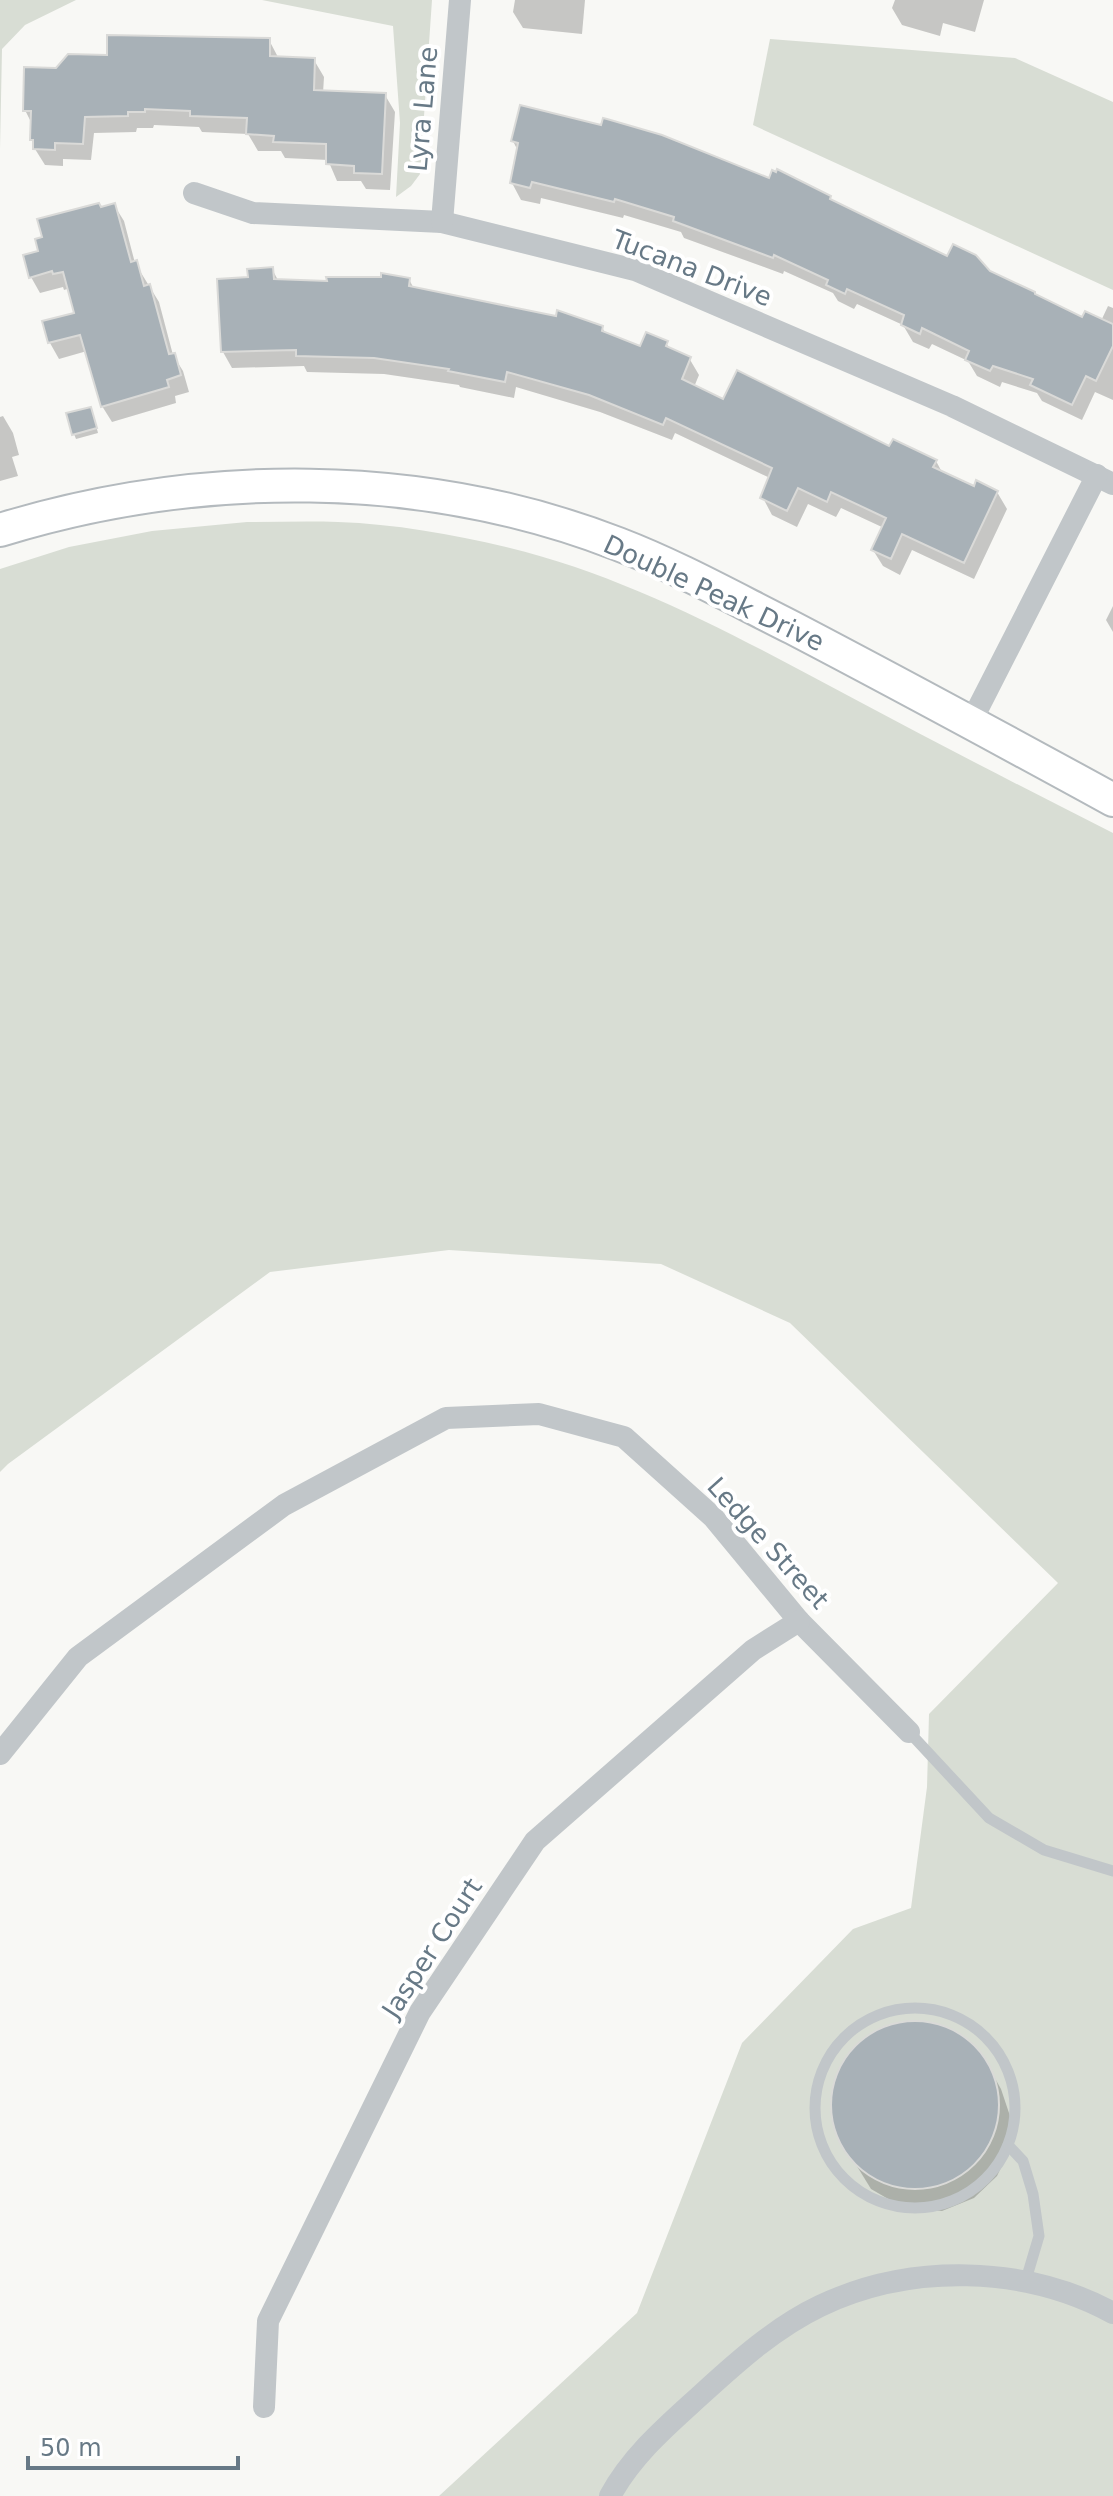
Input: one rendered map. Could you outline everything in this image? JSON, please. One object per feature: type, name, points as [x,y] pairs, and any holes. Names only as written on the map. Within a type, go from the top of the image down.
[{"type":"street","name":"Lyra Lane","points":[[442,222],[460,0]]},
{"type":"street","name":"Tucana Drive","points":[[194,193],[253,213],[442,222],[635,270],[952,406],[1105,480],[971,722]]},
{"type":"street","name":"Double Peak Drive","points":[[0,530],[122,500],[242,486],[359,488],[481,504],[584,532],[659,561],[971,722],[1113,800]]},
{"type":"street","name":"Ledge Street","points":[[0,1754],[78,1657],[284,1505],[446,1418],[539,1414],[624,1437],[713,1517],[799,1621],[909,1732]]},
{"type":"street","name":"Jasper Court","points":[[264,2407],[268,2321],[420,2012],[526,1854],[535,1841],[753,1650],[799,1621]]},
{"type":"street","points":[[610,2496],[649,2442],[751,2352],[819,2307],[871,2287],[930,2276],[984,2277],[1025,2283],[1072,2296],[1113,2313]]},
{"type":"lane","name":"Ledge Street","points":[[909,1732],[989,1818],[1044,1850],[1113,1871]]},
{"type":"lane","points":[[919,2007],[951,2013],[978,2029],[999,2053],[1008,2072],[1015,2114],[1008,2145],[990,2175],[963,2196],[931,2207],[896,2207],[864,2195],[846,2180],[820,2143],[814,2109],[820,2075],[835,2046],[859,2024],[888,2011],[919,2007]]},
{"type":"lane","points":[[1008,2145],[1023,2161],[1033,2194],[1039,2236],[1025,2283]]},
{"type":"shaded area","points":[[0,0],[76,0],[25,25],[2,49],[0,149]]},
{"type":"shaded area","points":[[262,0],[432,0],[420,174],[411,186],[396,197],[400,123],[393,26]]},
{"type":"shaded area","points":[[770,39],[1015,58],[1113,102],[1113,290],[753,125]]},
{"type":"shaded area","points":[[247,522],[338,522],[423,530],[506,547],[599,575],[732,634],[1113,833],[1113,2496],[439,2496],[637,2313],[742,2043],[853,1929],[911,1908],[927,1787],[929,1714],[1058,1583],[790,1323],[661,1264],[449,1250],[270,1272],[0,1472],[0,569],[69,547],[152,531]]},
{"type":"building","points":[[107,35],[270,38],[270,56],[315,58],[314,90],[386,93],[382,174],[354,173],[354,166],[326,164],[326,144],[273,142],[274,136],[246,134],[247,118],[190,116],[190,111],[145,109],[145,112],[128,112],[128,116],[85,117],[83,144],[55,143],[55,150],[33,149],[33,140],[30,140],[31,111],[23,111],[24,67],[56,68],[68,54],[107,55]]},
{"type":"building","points":[[520,105],[601,125],[603,118],[662,135],[769,178],[772,170],[776,172],[777,169],[831,196],[830,199],[947,256],[953,244],[976,255],[990,271],[1035,294],[1082,317],[1085,311],[1113,324],[1113,346],[1096,381],[1086,376],[1072,405],[1030,385],[1033,379],[993,366],[990,371],[965,360],[969,351],[922,328],[920,334],[901,325],[904,315],[847,289],[845,294],[826,285],[828,280],[774,255],[773,258],[673,221],[674,217],[615,199],[614,202],[532,182],[530,188],[510,183],[518,143],[511,141]]},
{"type":"building","points":[[99,203],[101,207],[115,203],[131,262],[137,260],[144,286],[150,284],[169,354],[175,353],[181,375],[167,380],[169,387],[101,407],[80,335],[48,343],[42,321],[74,313],[63,272],[53,274],[52,271],[29,278],[23,255],[38,251],[35,239],[42,237],[37,219]]},
{"type":"building","points":[[273,267],[274,279],[327,281],[326,277],[381,277],[381,273],[410,278],[409,286],[556,316],[557,310],[603,326],[602,331],[640,346],[646,332],[668,341],[666,346],[691,357],[682,379],[723,399],[737,370],[889,446],[893,439],[937,460],[933,467],[974,486],[976,480],[998,491],[964,563],[902,534],[891,559],[871,550],[886,518],[831,492],[827,502],[798,488],[787,511],[760,498],[772,468],[666,418],[663,425],[589,395],[507,372],[505,382],[449,369],[374,358],[296,356],[296,350],[221,352],[217,279],[248,277],[247,269]]},
{"type":"building","points":[[91,407],[97,428],[72,435],[66,413]]},
{"type":"building","points":[[915,2021],[947,2028],[974,2046],[992,2073],[999,2105],[992,2137],[974,2164],[947,2182],[915,2189],[883,2182],[856,2164],[838,2137],[831,2105],[838,2073],[856,2046],[883,2028]]}]
